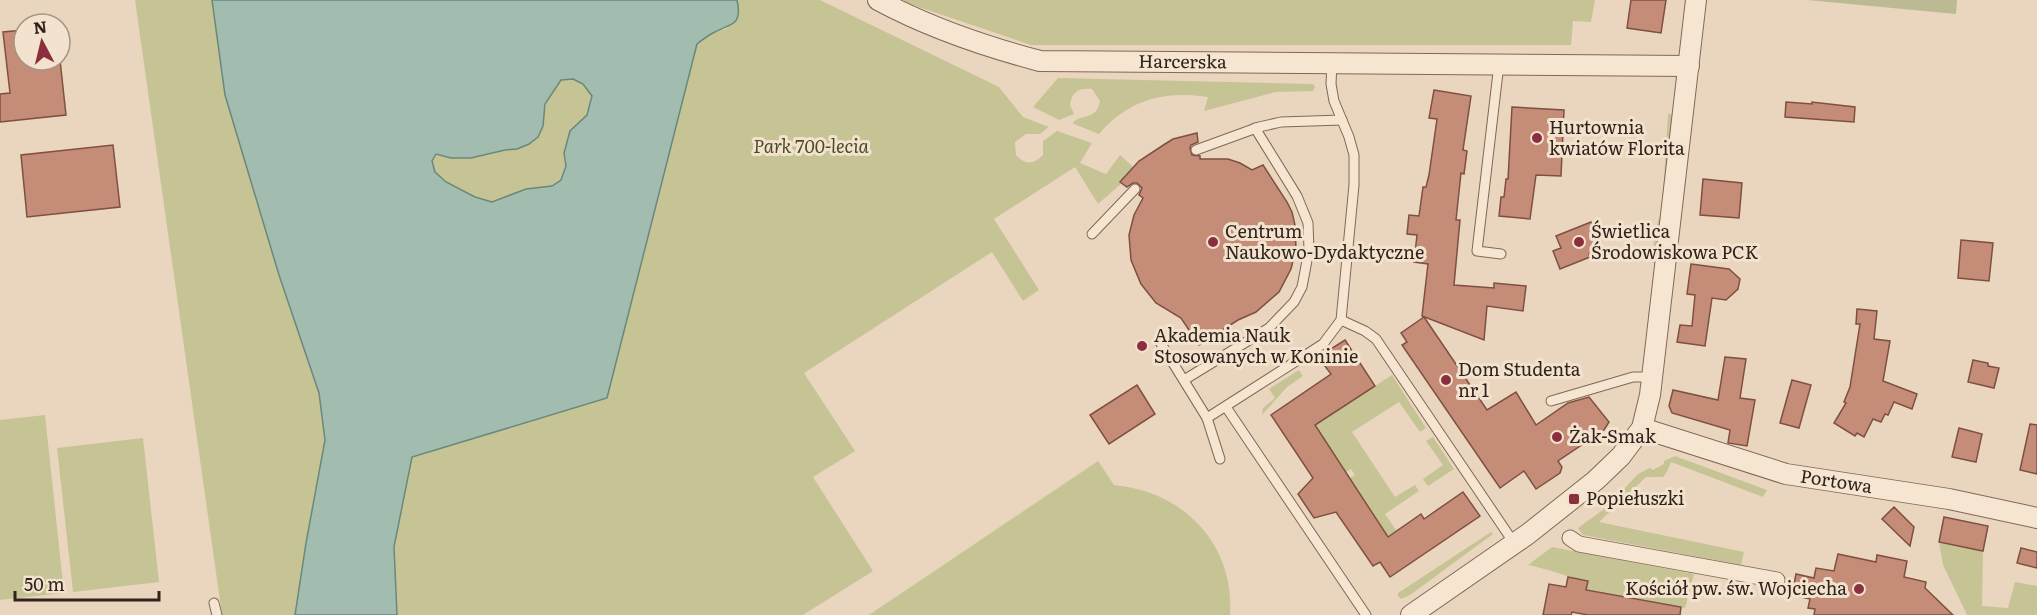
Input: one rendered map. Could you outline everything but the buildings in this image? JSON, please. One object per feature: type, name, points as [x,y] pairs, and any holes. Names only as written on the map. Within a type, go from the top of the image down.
[{"type":"street","name":"Harcerska","points":[[878,0],[953,36],[1040,61],[1689,66]]},
{"type":"street","points":[[1412,615],[1574,500],[1621,456],[1642,428],[1650,395],[1696,0]]},
{"type":"street","name":"Portowa","points":[[1642,428],[1786,474],[1949,499],[2037,518]]},
{"type":"street","points":[[1570,538],[1579,544],[1777,580]]},
{"type":"lane","points":[[1207,418],[1323,344],[1341,320],[1354,185],[1352,146],[1332,93],[1332,63]]},
{"type":"lane","points":[[1499,64],[1477,251],[1501,254]]},
{"type":"lane","points":[[1196,150],[1255,128],[1281,123],[1342,120]]},
{"type":"lane","points":[[1184,380],[1269,328],[1294,302],[1302,287],[1309,250],[1308,223],[1297,196],[1255,128]]},
{"type":"lane","points":[[1092,234],[1135,189]]},
{"type":"lane","points":[[1341,320],[1376,339],[1514,543]]},
{"type":"lane","points":[[1160,342],[1207,418],[1220,459]]},
{"type":"lane","points":[[1551,401],[1633,377],[1652,377]]},
{"type":"lane","points":[[1226,407],[1366,615]]},
{"type":"lane","points":[[214,603],[217,615]]},
{"type":"green space","points":[[135,0],[212,0],[225,95],[279,275],[319,393],[325,440],[295,615],[222,615]]},
{"type":"green space","name":"Park 700-lecia","points":[[737,0],[820,0],[999,87],[1023,117],[1049,127],[1040,134],[1026,134],[1015,142],[1016,155],[1023,161],[1036,161],[1043,155],[1043,141],[1057,131],[1092,143],[1080,163],[1106,174],[1120,155],[1133,167],[1122,183],[1098,204],[1075,167],[994,219],[1039,290],[1023,301],[992,252],[804,373],[855,451],[813,477],[873,571],[803,615],[397,615],[394,547],[412,457],[607,397],[697,43],[715,31],[726,29],[739,12]]},
{"type":"green space","points":[[904,0],[1595,0],[1591,22],[1573,21],[1571,45],[1031,45],[904,2]]},
{"type":"green space","points":[[1807,0],[1957,0],[1956,14]]},
{"type":"green space","points":[[1058,78],[1313,84],[1315,87],[1313,91],[1276,92],[1204,111],[1208,97],[1176,95],[1148,100],[1122,113],[1099,134],[1073,122],[1096,111],[1100,101],[1092,89],[1076,92],[1070,105],[1074,114],[1059,120],[1033,107]]},
{"type":"green space","points":[[573,79],[583,84],[592,95],[587,115],[570,131],[564,153],[566,166],[561,180],[552,186],[526,189],[492,202],[475,198],[446,182],[435,172],[432,161],[436,154],[451,158],[471,158],[517,149],[543,126],[548,101],[556,86],[561,80]]},
{"type":"green space","points":[[1668,114],[1674,115],[1657,260],[1654,263],[1652,262],[1655,230],[1662,211]]},
{"type":"green space","points":[[1299,370],[1303,376],[1287,387],[1262,415],[1263,408],[1275,398],[1269,389]]},
{"type":"green space","points":[[1392,375],[1426,428],[1420,432],[1399,402],[1352,432],[1395,497],[1415,485],[1419,491],[1385,514],[1396,530],[1410,522],[1414,528],[1391,542],[1350,478],[1355,475],[1351,469],[1346,472],[1315,425]]},
{"type":"green space","points":[[45,415],[64,593],[0,600],[0,420]]},
{"type":"green space","points":[[1433,437],[1454,469],[1428,486],[1423,479],[1443,465],[1426,441]]},
{"type":"green space","points":[[143,438],[159,582],[73,592],[57,448]]},
{"type":"green space","points":[[1675,456],[1767,490],[1763,497],[1671,462],[1663,477],[1646,477],[1599,522],[1744,552],[1741,565],[1583,535],[1578,528],[1607,507],[1638,474],[1650,468],[1653,470]]},
{"type":"green space","points":[[1098,461],[1114,485],[1139,489],[1162,498],[1182,510],[1200,526],[1214,544],[1224,566],[1229,589],[1230,615],[869,615]]},
{"type":"green space","points":[[1491,532],[1493,534],[1410,595],[1401,599],[1398,596],[1398,593]]},
{"type":"green space","points":[[1939,542],[1983,551],[1982,606],[2008,608],[2015,582],[2037,586],[2037,615],[1967,615],[1943,565]]},
{"type":"green space","points":[[1552,547],[1694,574],[1685,608],[1586,590],[1587,581],[1528,565]]},
{"type":"shaded area","points":[[212,0],[737,0],[737,20],[697,44],[607,398],[412,457],[394,547],[397,615],[295,615],[325,440],[319,393],[279,275],[225,95]],"holes":[[[573,79],[583,84],[592,96],[587,115],[570,131],[564,153],[566,166],[561,180],[552,186],[526,189],[492,202],[475,197],[446,182],[435,172],[432,161],[436,154],[451,158],[471,158],[517,149],[529,144],[538,137],[543,126],[545,104],[561,80]]]},
{"type":"place","name":"Hurtownia kwiatów Florita","points":[[1537,138]]},
{"type":"place","name":"Centrum Naukowo-Dydaktyczne","points":[[1213,242]]},
{"type":"place","name":"Świetlica Środowiskowa PCK","points":[[1579,242]]},
{"type":"place","name":"Akademia Nauk Stosowanych w Koninie","points":[[1142,346]]},
{"type":"place","name":"Dom Studenta nr 1","points":[[1446,380]]},
{"type":"place","name":"Żak-Smak","points":[[1557,437]]},
{"type":"place","name":"Popiełuszki","points":[[1574,499]]},
{"type":"place","name":"Kościół pw. św. Wojciecha","points":[[1859,589]]}]
